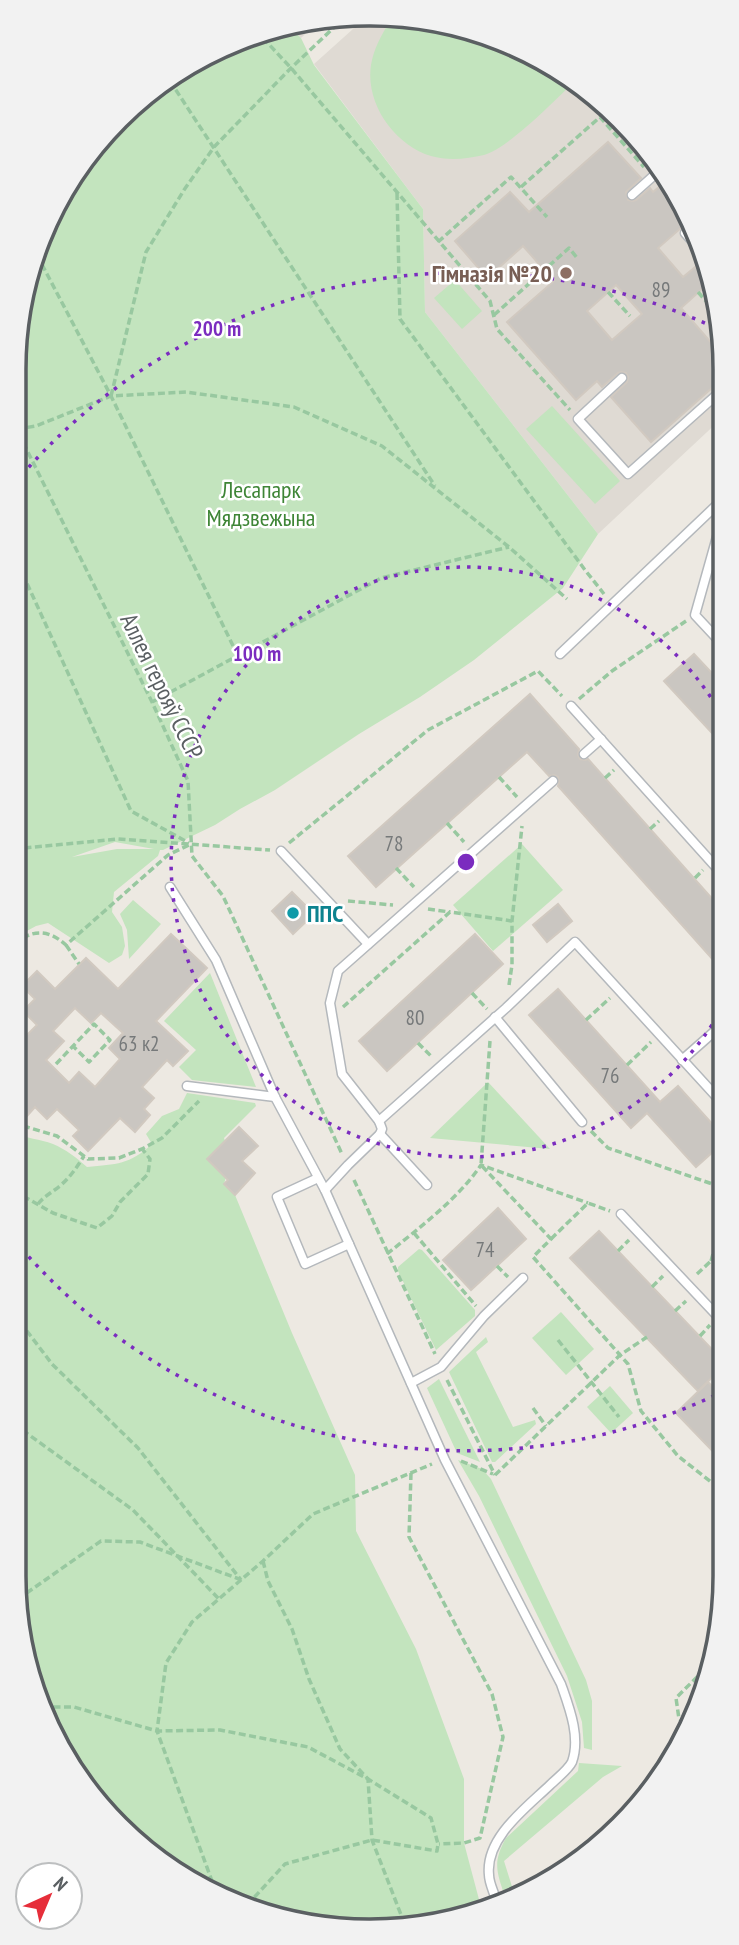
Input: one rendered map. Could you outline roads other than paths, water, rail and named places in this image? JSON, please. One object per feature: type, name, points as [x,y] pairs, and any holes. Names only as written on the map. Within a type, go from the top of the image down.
[{"type":"lane","points":[[632,195],[653,176]]},
{"type":"lane","points":[[622,379],[578,419],[628,474],[713,398]]},
{"type":"lane","points":[[560,654],[713,509]]},
{"type":"lane","points":[[713,551],[695,615],[713,634]]},
{"type":"lane","points":[[571,706],[713,864]]},
{"type":"lane","points":[[584,754],[601,739]]},
{"type":"lane","points":[[325,1191],[382,1129],[379,1121],[342,1074],[330,1003],[338,971],[553,781]]},
{"type":"lane","points":[[281,850],[368,944]]},
{"type":"lane","points":[[170,887],[216,960],[275,1097],[325,1191],[445,1460],[561,1684],[573,1727],[575,1746],[571,1764],[504,1829],[494,1845],[488,1874],[495,1895]]},
{"type":"lane","points":[[379,1121],[506,1008],[575,942],[713,1093]]},
{"type":"lane","points":[[495,1017],[582,1122]]},
{"type":"lane","points":[[682,1060],[713,1033]]},
{"type":"lane","points":[[187,1086],[275,1097]]},
{"type":"lane","points":[[380,1134],[427,1185]]},
{"type":"lane","points":[[318,1178],[277,1197],[305,1264],[349,1244]]},
{"type":"lane","points":[[621,1214],[713,1311]]},
{"type":"lane","points":[[411,1383],[441,1367],[484,1316],[523,1279]]},
{"type":"place","name":"Гімназія №20","points":[[566,273]]},
{"type":"place","name":"ППС","points":[[293,913]]},
{"type":"park label","name":"Лесапарк Мядзвежына","points":[[261,503]]}]
